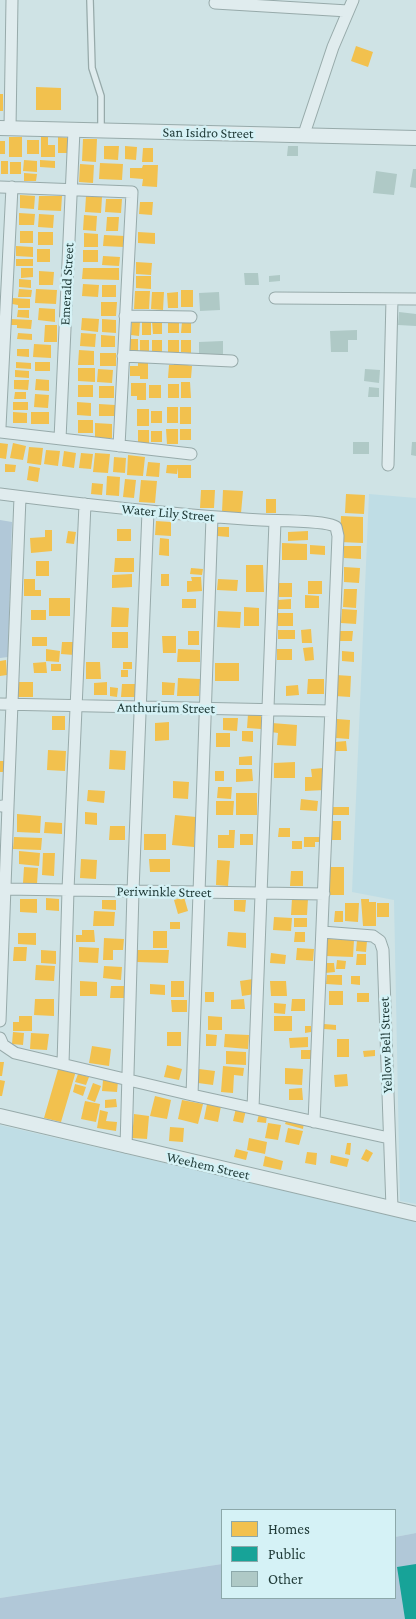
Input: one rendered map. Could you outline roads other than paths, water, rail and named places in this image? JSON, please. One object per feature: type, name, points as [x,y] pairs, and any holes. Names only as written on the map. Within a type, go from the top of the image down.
[{"type":"street","points":[[5,128],[12,0]]},
{"type":"street","points":[[304,134],[333,47],[353,0]]},
{"type":"street","points":[[215,3],[348,11]]},
{"type":"street","name":"San Isidro Street","points":[[5,128],[416,138]]},
{"type":"street","name":"Emerald Street","points":[[60,439],[74,130]]},
{"type":"street","points":[[0,186],[132,192],[119,446]]},
{"type":"street","points":[[0,427],[5,242],[12,187]]},
{"type":"street","points":[[275,298],[416,299]]},
{"type":"street","points":[[388,466],[392,299]]},
{"type":"street","points":[[125,316],[191,317]]},
{"type":"street","points":[[123,356],[232,361]]},
{"type":"street","points":[[0,432],[192,454]]},
{"type":"street","name":"Water Lily Street","points":[[0,494],[148,512],[327,523],[336,527],[338,536],[331,712]]},
{"type":"street","points":[[0,1021],[5,889],[3,867],[6,704],[20,497]]},
{"type":"street","points":[[63,1064],[68,890],[85,504]]},
{"type":"street","points":[[126,1147],[133,891],[148,512]]},
{"type":"street","points":[[192,1095],[212,517]]},
{"type":"street","points":[[253,1108],[275,521]]},
{"type":"street","name":"Anthurium Street","points":[[6,704],[331,712]]},
{"type":"street","points":[[314,1122],[331,712]]},
{"type":"street","name":"Periwinkle Street","points":[[5,889],[324,894]]},
{"type":"street","name":"Yellow Bell Street","points":[[322,932],[373,936],[380,941],[384,960],[392,1208]]},
{"type":"street","points":[[0,1038],[8,1050],[192,1095],[389,1138]]},
{"type":"street","name":"Weehem Street","points":[[0,1116],[416,1214]]},
{"type":"lane","points":[[90,0],[92,68],[101,96],[100,131]]}]
